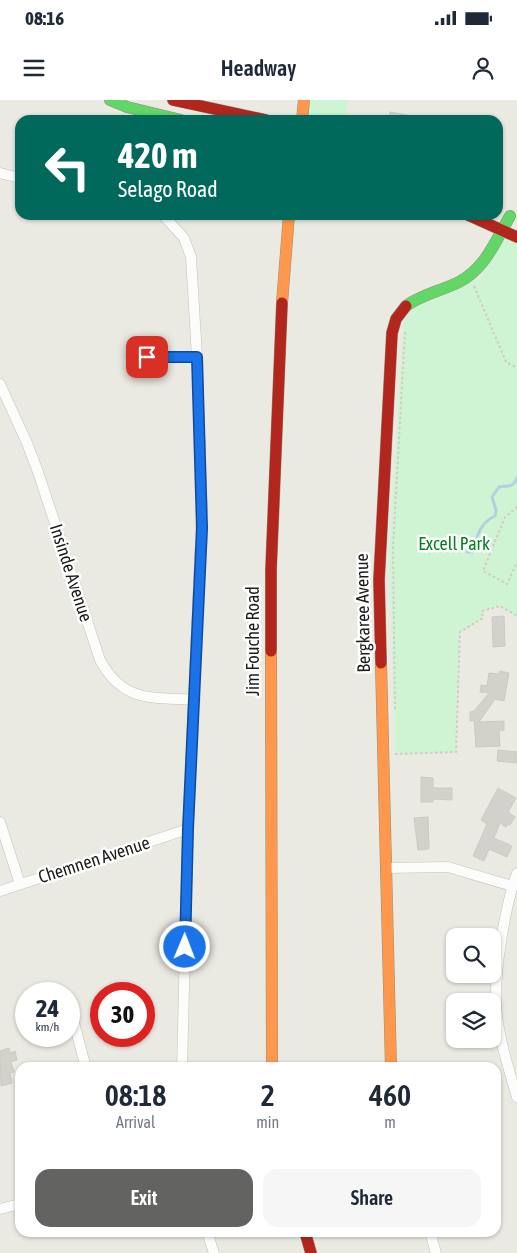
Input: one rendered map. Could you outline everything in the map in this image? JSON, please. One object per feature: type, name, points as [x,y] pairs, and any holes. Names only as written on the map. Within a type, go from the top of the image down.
[{"type":"street","points":[[110,100],[127,107],[159,115]]},
{"type":"street","points":[[175,115],[175,100],[243,115]]},
{"type":"street","points":[[302,115],[304,100]]},
{"type":"street","points":[[0,174],[15,177]]},
{"type":"street","name":"Bergkaree Avenue","points":[[391,1062],[379,580],[393,327],[396,316],[408,302],[455,284],[475,271],[502,230],[513,217]]},
{"type":"street","points":[[168,220],[184,238],[191,257],[197,357],[202,528],[188,829],[182,1062]]},
{"type":"street","name":"Jim Fouche Road","points":[[272,1062],[271,570],[281,315],[290,220]]},
{"type":"street","points":[[479,220],[517,237]]},
{"type":"street","points":[[131,357],[197,357]]},
{"type":"street","name":"Insinde Avenue","points":[[0,384],[35,465],[100,660],[106,672],[117,684],[136,694],[195,700]]},
{"type":"street","points":[[0,822],[20,884]]},
{"type":"street","name":"Chemnen Avenue","points":[[0,890],[188,829]]},
{"type":"street","points":[[386,868],[448,867],[512,886]]},
{"type":"street","points":[[517,873],[512,886],[500,957],[496,1003],[514,1073],[517,1097]]},
{"type":"street","points":[[80,1045],[84,1062]]},
{"type":"street","points":[[0,1208],[15,1205]]},
{"type":"street","points":[[209,1237],[214,1253]]},
{"type":"street","points":[[307,1237],[311,1253]]},
{"type":"street","points":[[431,1237],[436,1253]]},
{"type":"path","points":[[472,282],[506,362],[517,368]]},
{"type":"path","points":[[395,716],[393,547],[405,363],[405,328]]},
{"type":"path","points":[[517,507],[505,517],[483,571],[507,584],[517,562]]},
{"type":"path","points":[[395,745],[395,755],[456,752],[460,632],[483,618],[482,611],[500,606],[517,616]]},
{"type":"green space","points":[[304,100],[348,100],[346,115],[302,115]]},
{"type":"green space","name":"Excell Park","points":[[503,238],[517,244],[517,616],[500,606],[482,611],[483,618],[460,632],[456,752],[395,755],[389,550],[404,320],[415,306],[480,278]]},
{"type":"building","points":[[390,112],[406,115],[390,115]]},
{"type":"building","points":[[504,616],[505,646],[493,647],[492,617]]},
{"type":"building","points":[[500,671],[509,673],[504,701],[495,699],[479,722],[504,721],[504,730],[499,731],[500,746],[476,747],[474,720],[470,721],[470,712],[474,711],[489,693],[480,692],[481,685],[487,686],[489,673],[499,674]]},
{"type":"building","points":[[498,750],[517,752],[517,763],[497,761]]},
{"type":"building","points":[[421,777],[433,778],[433,788],[452,788],[452,800],[433,799],[433,802],[421,802]]},
{"type":"building","points":[[498,788],[516,798],[508,812],[515,817],[510,825],[508,824],[506,827],[500,823],[494,838],[512,846],[507,857],[489,849],[484,861],[473,856],[487,824],[481,820]]},
{"type":"building","points":[[428,817],[429,849],[418,850],[414,818]]},
{"type":"building","points":[[9,1048],[10,1053],[15,1051],[17,1060],[11,1062],[14,1072],[10,1073],[12,1083],[1,1086],[0,1051]]},
{"type":"waterway","points":[[467,552],[472,552],[482,527],[489,519],[495,516],[496,510],[492,497],[499,487],[510,486],[517,478]]},
{"type":"traffic: fast","points":[[110,100],[127,107],[160,115]]},
{"type":"traffic: fast","points":[[406,306],[419,298],[459,282],[476,270],[489,253],[510,216]]},
{"type":"traffic: slow","points":[[302,115],[304,100]]},
{"type":"traffic: slow","points":[[282,303],[289,220]]},
{"type":"traffic: slow","points":[[271,651],[272,1062]]},
{"type":"traffic: slow","points":[[381,663],[391,1062]]},
{"type":"traffic: jam","points":[[173,100],[243,115]]},
{"type":"traffic: jam","points":[[479,220],[517,237]]},
{"type":"traffic: jam","points":[[271,651],[271,570],[282,303]]},
{"type":"traffic: jam","points":[[381,663],[379,580],[392,333],[396,319],[406,306]]},
{"type":"traffic: jam","points":[[306,1237],[311,1253]]},
{"type":"route","points":[[147,357],[197,357],[202,528],[191,753],[185,947]]}]
